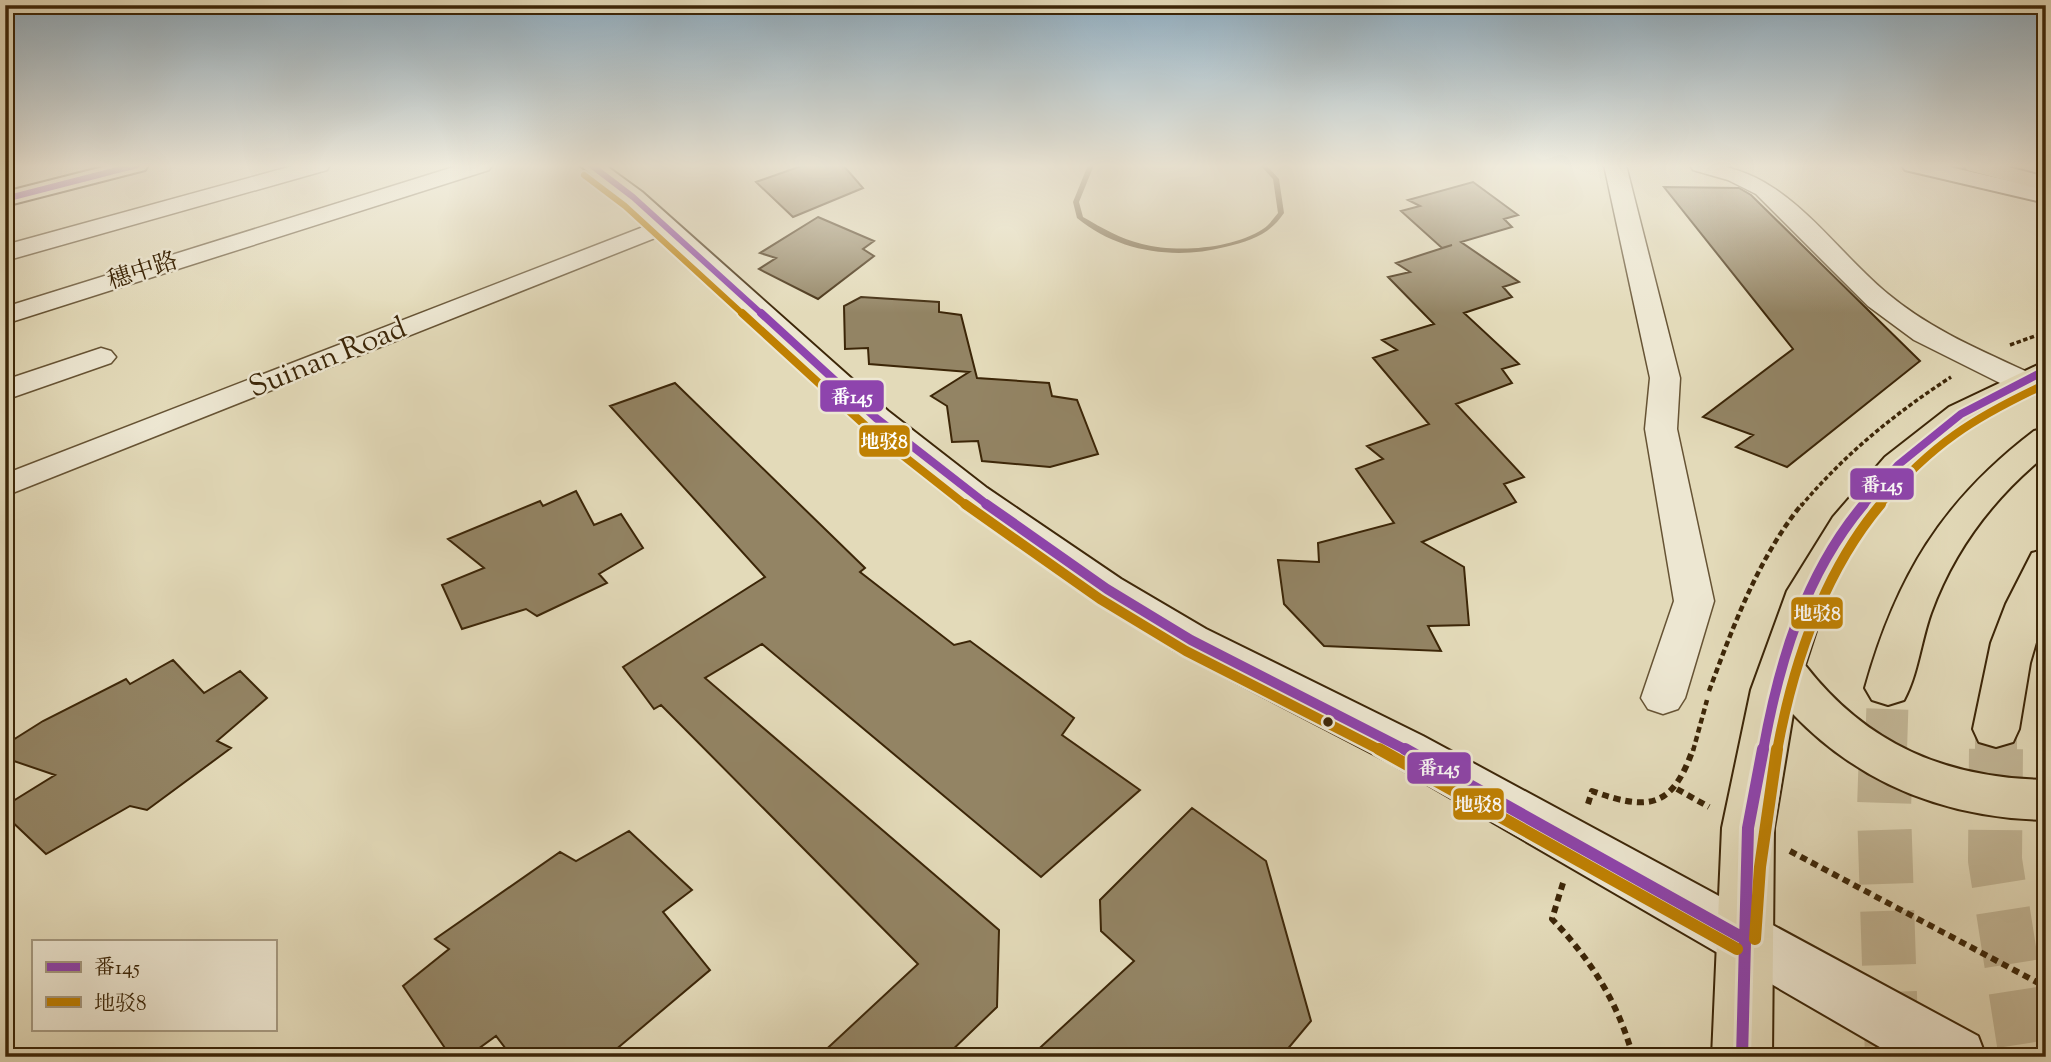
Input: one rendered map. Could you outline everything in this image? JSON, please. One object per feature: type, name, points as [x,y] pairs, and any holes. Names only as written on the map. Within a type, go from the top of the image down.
[{"type":"main road","points":[[653,215],[876,418],[974,496],[1107,589],[1191,640],[1370,729],[1956,1057]]},
{"type":"main road","points":[[1742,1057],[1743,938],[1748,828],[1781,666],[1808,591],[1847,525],[1898,465],[2023,368]]},
{"type":"main road","points":[[1888,688],[1910,610],[1947,536],[1968,507],[1994,479],[2046,438]]},
{"type":"main road","points":[[1996,729],[2007,655],[2030,593],[2046,562]]},
{"type":"main road","points":[[1781,666],[1794,688],[1840,733],[1911,775],[1954,790],[1990,797],[2046,800]]},
{"type":"street","points":[[5,253],[142,215]]},
{"type":"street","name":"穗中路","points":[[5,316],[325,215]]},
{"type":"street","points":[[1627,215],[1665,378],[1666,390],[1659,414],[1694,601],[1663,698]]},
{"type":"street","points":[[1788,215],[1878,300],[1940,343],[2023,368]]},
{"type":"street","name":"Suinan Road","points":[[5,486],[651,231]]},
{"type":"street","points":[[5,391],[101,357]]},
{"type":"path","points":[[2023,368],[2010,345],[2046,332]]},
{"type":"path","points":[[1676,789],[1699,802]]},
{"type":"path","points":[[1820,867],[2046,988]]},
{"type":"path","points":[[1556,906],[1552,919],[1596,968],[1627,1030],[1633,1057]]},
{"type":"building","points":[[1405,215],[1518,215],[1504,219],[1512,227],[1461,242],[1519,282],[1503,287],[1512,297],[1464,313],[1519,364],[1502,369],[1512,383],[1456,404],[1524,477],[1504,484],[1516,502],[1422,542],[1464,567],[1469,625],[1428,626],[1441,651],[1324,646],[1284,604],[1278,560],[1319,562],[1318,543],[1394,523],[1356,469],[1383,459],[1367,446],[1429,424],[1373,358],[1397,350],[1382,340],[1434,324],[1388,277],[1410,272],[1396,263],[1452,245],[1442,248]]},
{"type":"building","points":[[1686,215],[1771,215],[1920,361],[1787,467],[1736,447],[1753,435],[1703,417],[1793,349]]},
{"type":"building","points":[[818,217],[874,241],[863,249],[874,256],[818,299],[759,269],[776,258],[760,253]]},
{"type":"building","points":[[861,297],[939,302],[939,312],[961,315],[977,378],[1049,383],[1052,396],[1077,400],[1098,454],[1050,467],[982,461],[978,441],[952,442],[947,406],[931,396],[969,372],[869,364],[868,348],[845,349],[844,306]]},
{"type":"building","points":[[675,383],[865,568],[860,572],[954,645],[970,641],[1074,718],[1062,735],[1140,790],[1041,877],[762,644],[705,678],[999,930],[997,1007],[945,1057],[818,1057],[918,964],[661,705],[654,709],[623,667],[765,577],[610,406]]},
{"type":"building","points":[[576,491],[594,525],[621,514],[643,548],[599,574],[607,583],[537,616],[526,609],[462,629],[442,585],[484,568],[448,539],[540,501],[543,506]]},
{"type":"building","points":[[173,660],[204,693],[240,671],[267,698],[217,741],[231,748],[147,810],[130,806],[46,854],[5,815],[5,806],[55,775],[5,758],[5,745],[43,721],[126,679],[130,684]]},
{"type":"building","points":[[1192,808],[1266,861],[1311,1021],[1281,1057],[1030,1057],[1134,961],[1101,931],[1100,900]]},
{"type":"building","points":[[629,831],[692,890],[663,912],[710,970],[607,1057],[512,1057],[496,1036],[467,1057],[451,1057],[403,986],[449,949],[435,939],[560,852],[576,861]]},
{"type":"waterway","points":[[1079,215],[1080,218],[1108,234],[1131,244],[1169,251],[1201,250],[1233,243],[1267,229],[1280,215]]},
{"type":"tunnel","points":[[1886,751],[1888,688]]},
{"type":"tunnel","points":[[1996,729],[1996,749]]},
{"type":"tunnel","points":[[1886,749],[1884,810],[1892,1057]]},
{"type":"tunnel","points":[[1996,749],[1995,860],[2026,1057]]},
{"type":"transit line","name":"地驳8","points":[[634,215],[868,428],[967,506],[1100,599],[1186,651],[1351,733],[1737,949]]},
{"type":"transit line","name":"番145","points":[[652,215],[876,418],[974,496],[1107,589],[1191,640],[1357,722],[1743,938]]},
{"type":"transit line","name":"番145","points":[[1742,1057],[1748,828],[1774,690],[1808,591],[1847,525],[1898,465],[1961,414],[2046,370]]},
{"type":"transit line","name":"地驳8","points":[[1755,939],[1769,794],[1782,721],[1801,651],[1828,585],[1865,524],[1911,469],[1970,422],[2046,384]]}]
